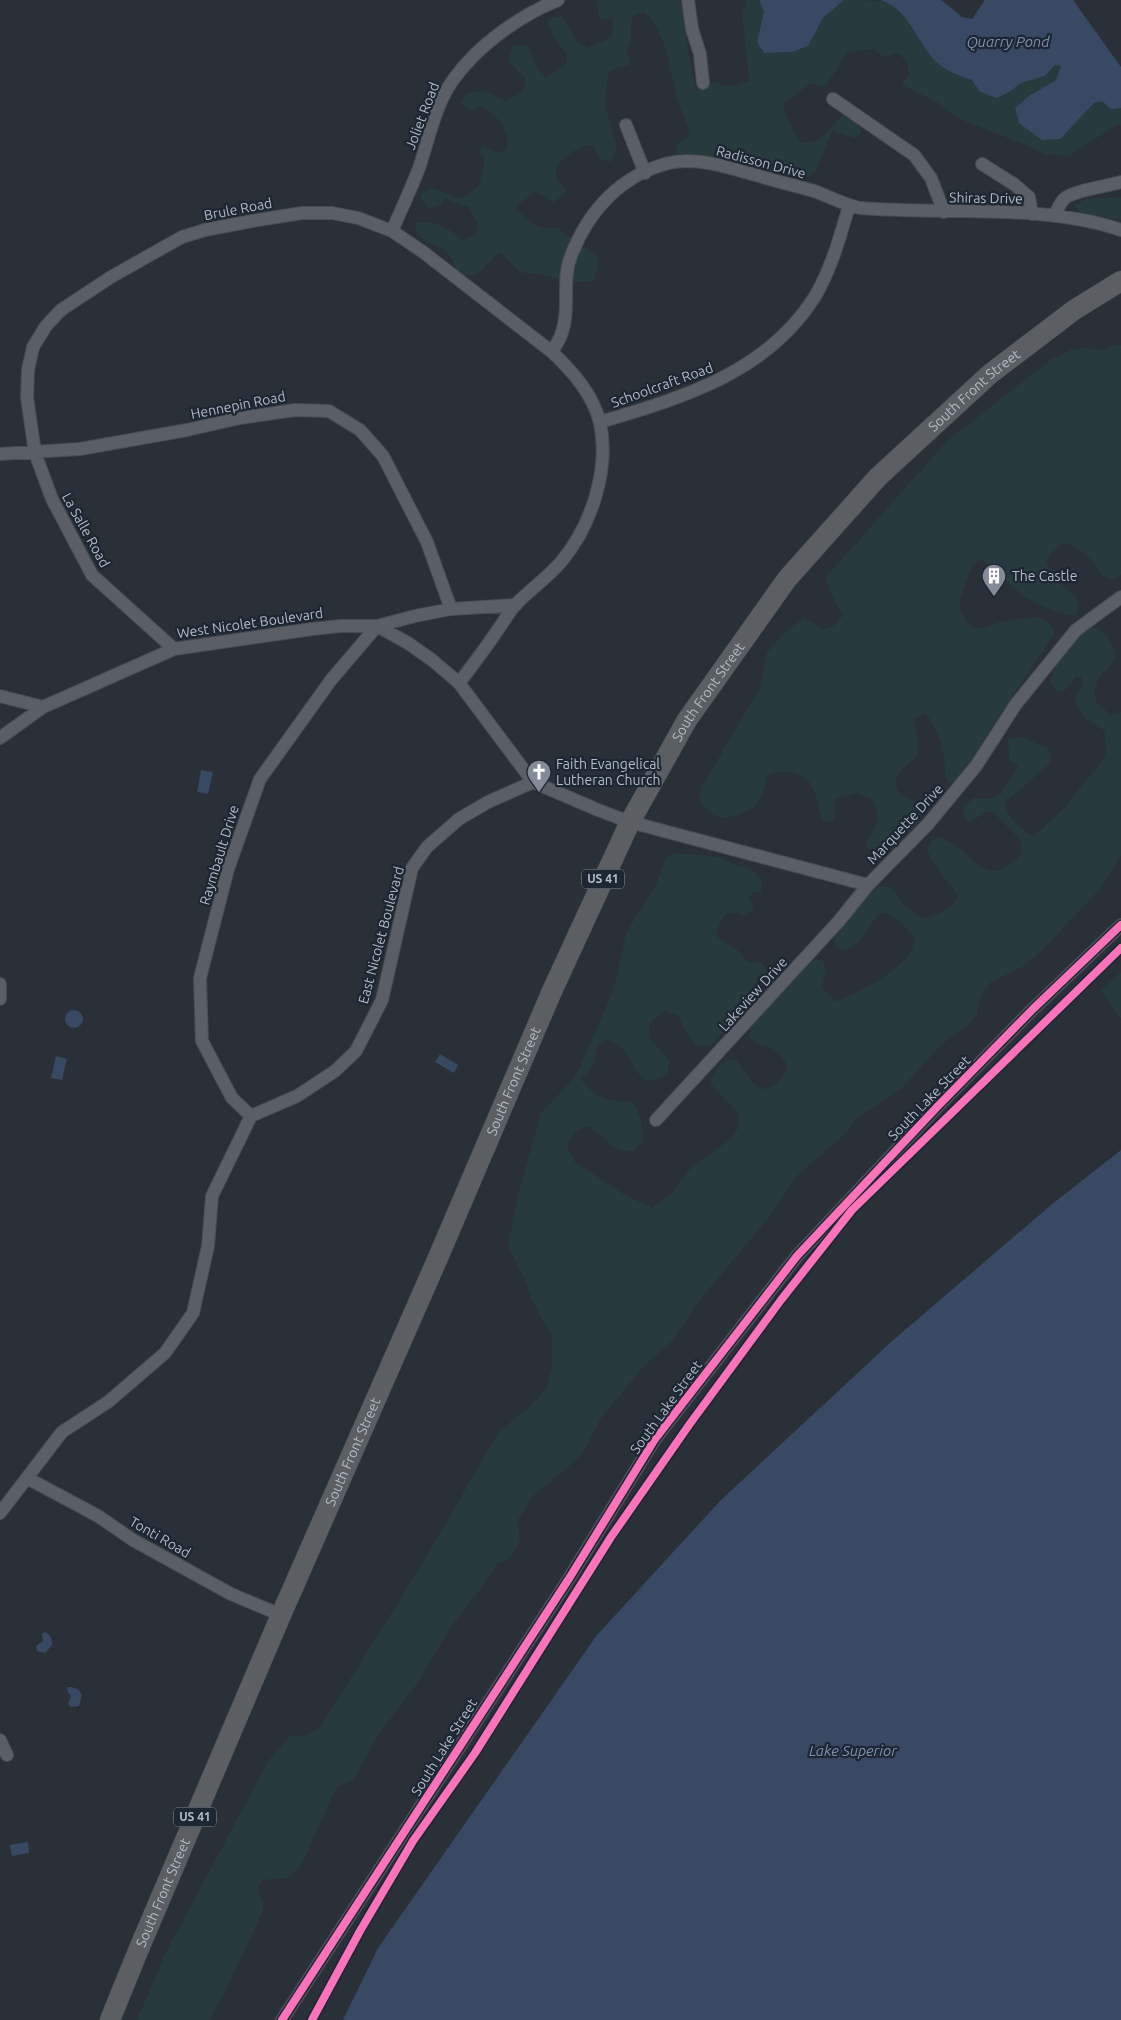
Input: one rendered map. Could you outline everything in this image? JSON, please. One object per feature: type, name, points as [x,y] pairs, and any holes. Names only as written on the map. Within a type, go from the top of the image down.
[{"type":"highway","name":"South Front Street","points":[[110,2020],[281,1614],[552,991],[630,822],[688,720],[787,579],[878,477],[990,374],[1074,310],[1121,281]]},
{"type":"street","name":"Joliet Road","points":[[392,231],[418,171],[442,99],[452,81],[478,52],[514,24],[558,0]]},
{"type":"street","points":[[688,0],[692,29],[700,54],[703,83]]},
{"type":"street","points":[[833,98],[914,155],[931,178],[944,212]]},
{"type":"street","points":[[626,125],[645,173]]},
{"type":"street","name":"Radisson Drive","points":[[552,352],[561,335],[564,320],[566,276],[570,257],[595,212],[621,184],[670,163],[692,162],[718,165],[817,192],[849,206]]},
{"type":"street","points":[[982,164],[1015,185],[1029,197],[1032,214]]},
{"type":"street","points":[[1054,216],[1064,199],[1075,192],[1121,182]]},
{"type":"street","name":"Shiras Drive","points":[[849,206],[887,210],[1032,214],[1054,216],[1121,230]]},
{"type":"street","name":"Schoolcraft Road","points":[[600,422],[704,387],[726,377],[764,352],[802,314],[814,296],[824,278],[849,206]]},
{"type":"street","name":"Brule Road","points":[[35,453],[27,397],[28,370],[33,347],[46,326],[61,310],[111,277],[182,237],[205,230],[302,213],[332,213],[358,218],[392,231],[424,252],[552,352]]},
{"type":"street","points":[[459,683],[516,605],[560,563],[576,541],[595,498],[602,446],[600,422],[579,380],[552,352]]},
{"type":"street","name":"Hennepin Road","points":[[0,454],[80,449],[187,430],[240,418],[295,410],[330,412],[360,430],[383,456],[427,542],[451,609]]},
{"type":"street","name":"La Salle Road","points":[[35,453],[52,499],[92,575],[174,648]]},
{"type":"street","name":"Marquette Drive","points":[[533,782],[630,822],[868,885],[928,824],[976,766],[1016,704],[1076,630],[1121,597]]},
{"type":"street","name":"West Nicolet Boulevard","points":[[0,738],[43,707],[174,648],[312,629],[340,626],[377,626],[451,609],[516,605]]},
{"type":"street","points":[[377,626],[416,649],[459,683],[533,782]]},
{"type":"street","name":"Raymbault Drive","points":[[251,1116],[232,1098],[202,1040],[200,978],[228,869],[260,779],[331,680],[377,626]]},
{"type":"street","points":[[0,696],[43,707]]},
{"type":"street","name":"East Nicolet Boulevard","points":[[251,1116],[297,1096],[335,1071],[356,1051],[382,1000],[412,868],[427,847],[458,819],[488,802],[533,782]]},
{"type":"street","name":"Lakeview Drive","points":[[656,1120],[839,921],[868,885]]},
{"type":"street","name":"South Lake Street","points":[[282,2020],[570,1577],[655,1439],[797,1256],[998,1044],[1121,925]]},
{"type":"street","points":[[0,984],[0,999]]},
{"type":"street","points":[[0,1513],[62,1432],[108,1402],[165,1353],[193,1313],[208,1246],[212,1196],[251,1116]]},
{"type":"street","name":"Tonti Road","points":[[28,1478],[98,1516],[134,1540],[230,1594],[281,1614]]},
{"type":"street","points":[[0,1740],[8,1755]]},
{"type":"green space","points":[[597,0],[680,0],[697,91],[714,82],[732,86],[749,81],[742,11],[746,9],[746,0],[759,0],[764,12],[757,42],[764,53],[792,52],[808,46],[823,18],[844,0],[890,3],[901,12],[933,59],[960,76],[972,80],[981,92],[997,98],[1021,83],[1045,76],[1055,65],[1061,66],[1056,80],[1030,94],[1060,138],[1094,103],[1102,101],[1111,109],[1121,108],[1121,126],[1118,124],[1069,156],[1044,154],[965,121],[949,112],[937,102],[904,86],[902,82],[909,76],[907,62],[898,53],[884,57],[874,49],[848,52],[825,87],[810,84],[783,104],[800,143],[808,143],[821,138],[845,113],[859,124],[861,133],[855,138],[832,131],[817,169],[808,177],[776,175],[761,167],[686,156],[677,153],[676,145],[690,135],[677,99],[666,50],[658,30],[644,12],[634,15],[631,23],[631,40],[627,52],[631,65],[616,68],[608,73],[605,105],[617,148],[611,162],[600,159],[593,146],[585,145],[563,159],[556,170],[560,184],[567,192],[553,203],[535,192],[520,203],[516,209],[534,225],[543,228],[557,228],[597,255],[599,264],[594,280],[575,282],[541,274],[522,273],[499,252],[480,271],[471,276],[458,273],[448,254],[441,248],[423,239],[417,231],[415,224],[434,223],[440,225],[452,231],[462,240],[474,236],[479,228],[469,207],[445,199],[438,207],[429,208],[421,199],[421,193],[434,188],[458,199],[468,195],[479,186],[484,165],[484,157],[478,151],[483,146],[499,153],[507,148],[506,135],[498,119],[483,106],[471,111],[461,103],[466,94],[474,92],[488,92],[506,101],[522,92],[526,79],[508,61],[513,46],[528,45],[537,69],[545,77],[566,64],[567,54],[554,38],[547,21],[554,17],[562,16],[578,43],[588,48],[607,39],[613,33],[613,19],[599,19]]},
{"type":"green space","points":[[1121,197],[1121,220],[1078,212],[1075,205],[1085,199]]},
{"type":"green space","points":[[1121,345],[1121,575],[1112,579],[1101,575],[1091,559],[1072,545],[1062,543],[1052,552],[1046,562],[1053,575],[1068,591],[1075,595],[1079,604],[1076,616],[1053,611],[1032,601],[981,559],[972,566],[960,599],[960,610],[966,621],[974,628],[985,628],[996,623],[1034,617],[1043,619],[1052,626],[1054,635],[989,731],[965,772],[957,780],[948,783],[939,739],[935,727],[925,713],[913,719],[918,740],[917,753],[912,761],[901,770],[896,783],[897,789],[902,796],[919,806],[921,816],[913,828],[899,840],[884,848],[879,850],[868,849],[866,841],[874,830],[877,821],[877,812],[872,799],[857,793],[836,799],[833,804],[835,818],[830,822],[822,819],[813,788],[809,782],[793,772],[780,772],[768,775],[759,801],[750,810],[724,818],[713,815],[699,800],[703,785],[761,686],[767,652],[789,628],[804,619],[824,629],[834,626],[843,615],[830,592],[826,577],[947,441],[1052,359],[1071,350],[1087,348],[1101,350]]},
{"type":"green space","points":[[1095,627],[1109,640],[1116,658],[1108,669],[1099,676],[1094,693],[1097,703],[1111,715],[1121,712],[1121,856],[1100,889],[1043,949],[1024,966],[991,982],[983,992],[977,1005],[977,1015],[971,1022],[941,1045],[901,1089],[858,1117],[847,1132],[797,1176],[771,1215],[699,1301],[673,1340],[644,1366],[601,1418],[583,1452],[574,1462],[534,1495],[518,1520],[520,1540],[510,1558],[496,1565],[482,1587],[451,1627],[416,1685],[378,1735],[354,1780],[337,1786],[301,1866],[288,1878],[262,1880],[257,1891],[263,1901],[263,1911],[224,1994],[209,2020],[137,2020],[166,1952],[269,1760],[291,1735],[305,1736],[319,1729],[422,1564],[498,1433],[531,1405],[546,1388],[552,1368],[552,1337],[532,1300],[526,1282],[508,1246],[519,1191],[541,1113],[573,1079],[580,1067],[613,991],[627,931],[655,887],[666,858],[674,853],[720,857],[735,865],[750,868],[762,880],[761,892],[754,892],[749,898],[754,906],[752,911],[743,915],[738,912],[726,914],[719,924],[716,936],[740,952],[749,963],[762,963],[767,973],[763,983],[749,1002],[730,1025],[708,1046],[696,1045],[678,1016],[665,1010],[649,1024],[649,1037],[669,1060],[668,1072],[656,1079],[647,1080],[641,1076],[624,1051],[616,1044],[605,1040],[597,1048],[592,1067],[581,1079],[592,1091],[603,1098],[632,1102],[641,1120],[643,1141],[633,1152],[624,1150],[611,1145],[599,1133],[587,1126],[574,1133],[567,1145],[574,1161],[625,1195],[652,1208],[671,1194],[693,1166],[732,1138],[738,1128],[739,1119],[737,1112],[710,1083],[720,1066],[726,1061],[736,1059],[755,1084],[760,1088],[767,1089],[780,1079],[788,1068],[776,1051],[762,1044],[757,1044],[749,1037],[752,1023],[810,962],[817,959],[823,961],[826,969],[822,988],[837,1002],[885,976],[896,968],[912,948],[915,937],[895,918],[884,912],[875,919],[864,936],[855,945],[845,951],[837,947],[833,937],[859,900],[876,887],[886,886],[895,891],[907,907],[923,918],[951,906],[958,898],[927,851],[930,843],[939,837],[951,843],[980,866],[989,870],[998,870],[1010,865],[1023,852],[1019,838],[992,811],[984,813],[971,822],[966,820],[963,808],[973,798],[986,799],[1001,794],[1018,766],[1009,760],[1008,739],[1021,737],[1049,749],[1051,762],[1005,803],[1009,814],[1015,822],[1034,836],[1063,809],[1106,756],[1105,731],[1086,719],[1075,702],[1078,690],[1083,685],[1081,677],[1075,677],[1064,691],[1056,691],[1050,682],[1058,660],[1067,646],[1077,634],[1083,630]]},
{"type":"green space","points":[[1121,972],[1121,1018],[1101,991]]},
{"type":"water","points":[[759,0],[844,0],[823,18],[808,46],[792,52],[764,53],[757,42],[764,12]]},
{"type":"water","name":"Quarry Pond","points":[[880,0],[941,0],[962,17],[972,19],[985,0],[1073,0],[1121,67],[1121,108],[1111,109],[1102,101],[1094,103],[1060,139],[1042,140],[1019,123],[1015,108],[1030,95],[1056,80],[1061,66],[1055,65],[1045,76],[1021,83],[997,98],[980,92],[972,80],[960,76],[937,63],[897,9]]},
{"type":"water","points":[[201,770],[213,772],[208,794],[197,792]]},
{"type":"water","points":[[74,1010],[80,1013],[83,1019],[80,1025],[74,1028],[68,1025],[65,1019],[68,1013]]},
{"type":"water","points":[[440,1054],[458,1065],[454,1073],[435,1062]]},
{"type":"water","points":[[56,1056],[67,1059],[62,1080],[51,1078]]},
{"type":"water","name":"Lake Superior","points":[[1121,1150],[1121,2020],[343,2020],[378,1948],[597,1635],[721,1500],[891,1342],[1051,1205]]},
{"type":"water","points":[[45,1632],[51,1637],[52,1645],[45,1653],[37,1651],[36,1646],[43,1641],[42,1634]]},
{"type":"water","points":[[68,1687],[73,1687],[81,1693],[79,1706],[71,1707],[68,1704],[71,1696],[67,1690]]},
{"type":"water","points":[[28,1842],[29,1853],[12,1856],[10,1845]]},
{"type":"cycle path","points":[[282,2020],[570,1577],[655,1439],[797,1256],[937,1107],[1033,1009],[1121,925]]},
{"type":"cycle path","points":[[312,2020],[360,1931],[413,1841],[475,1753],[611,1537],[689,1425],[781,1300],[852,1210],[1121,948]]},
{"type":"place","name":"The Castle","points":[[994,597]]},
{"type":"place","name":"Faith Evangelical Lutheran Church","points":[[539,793]]}]
